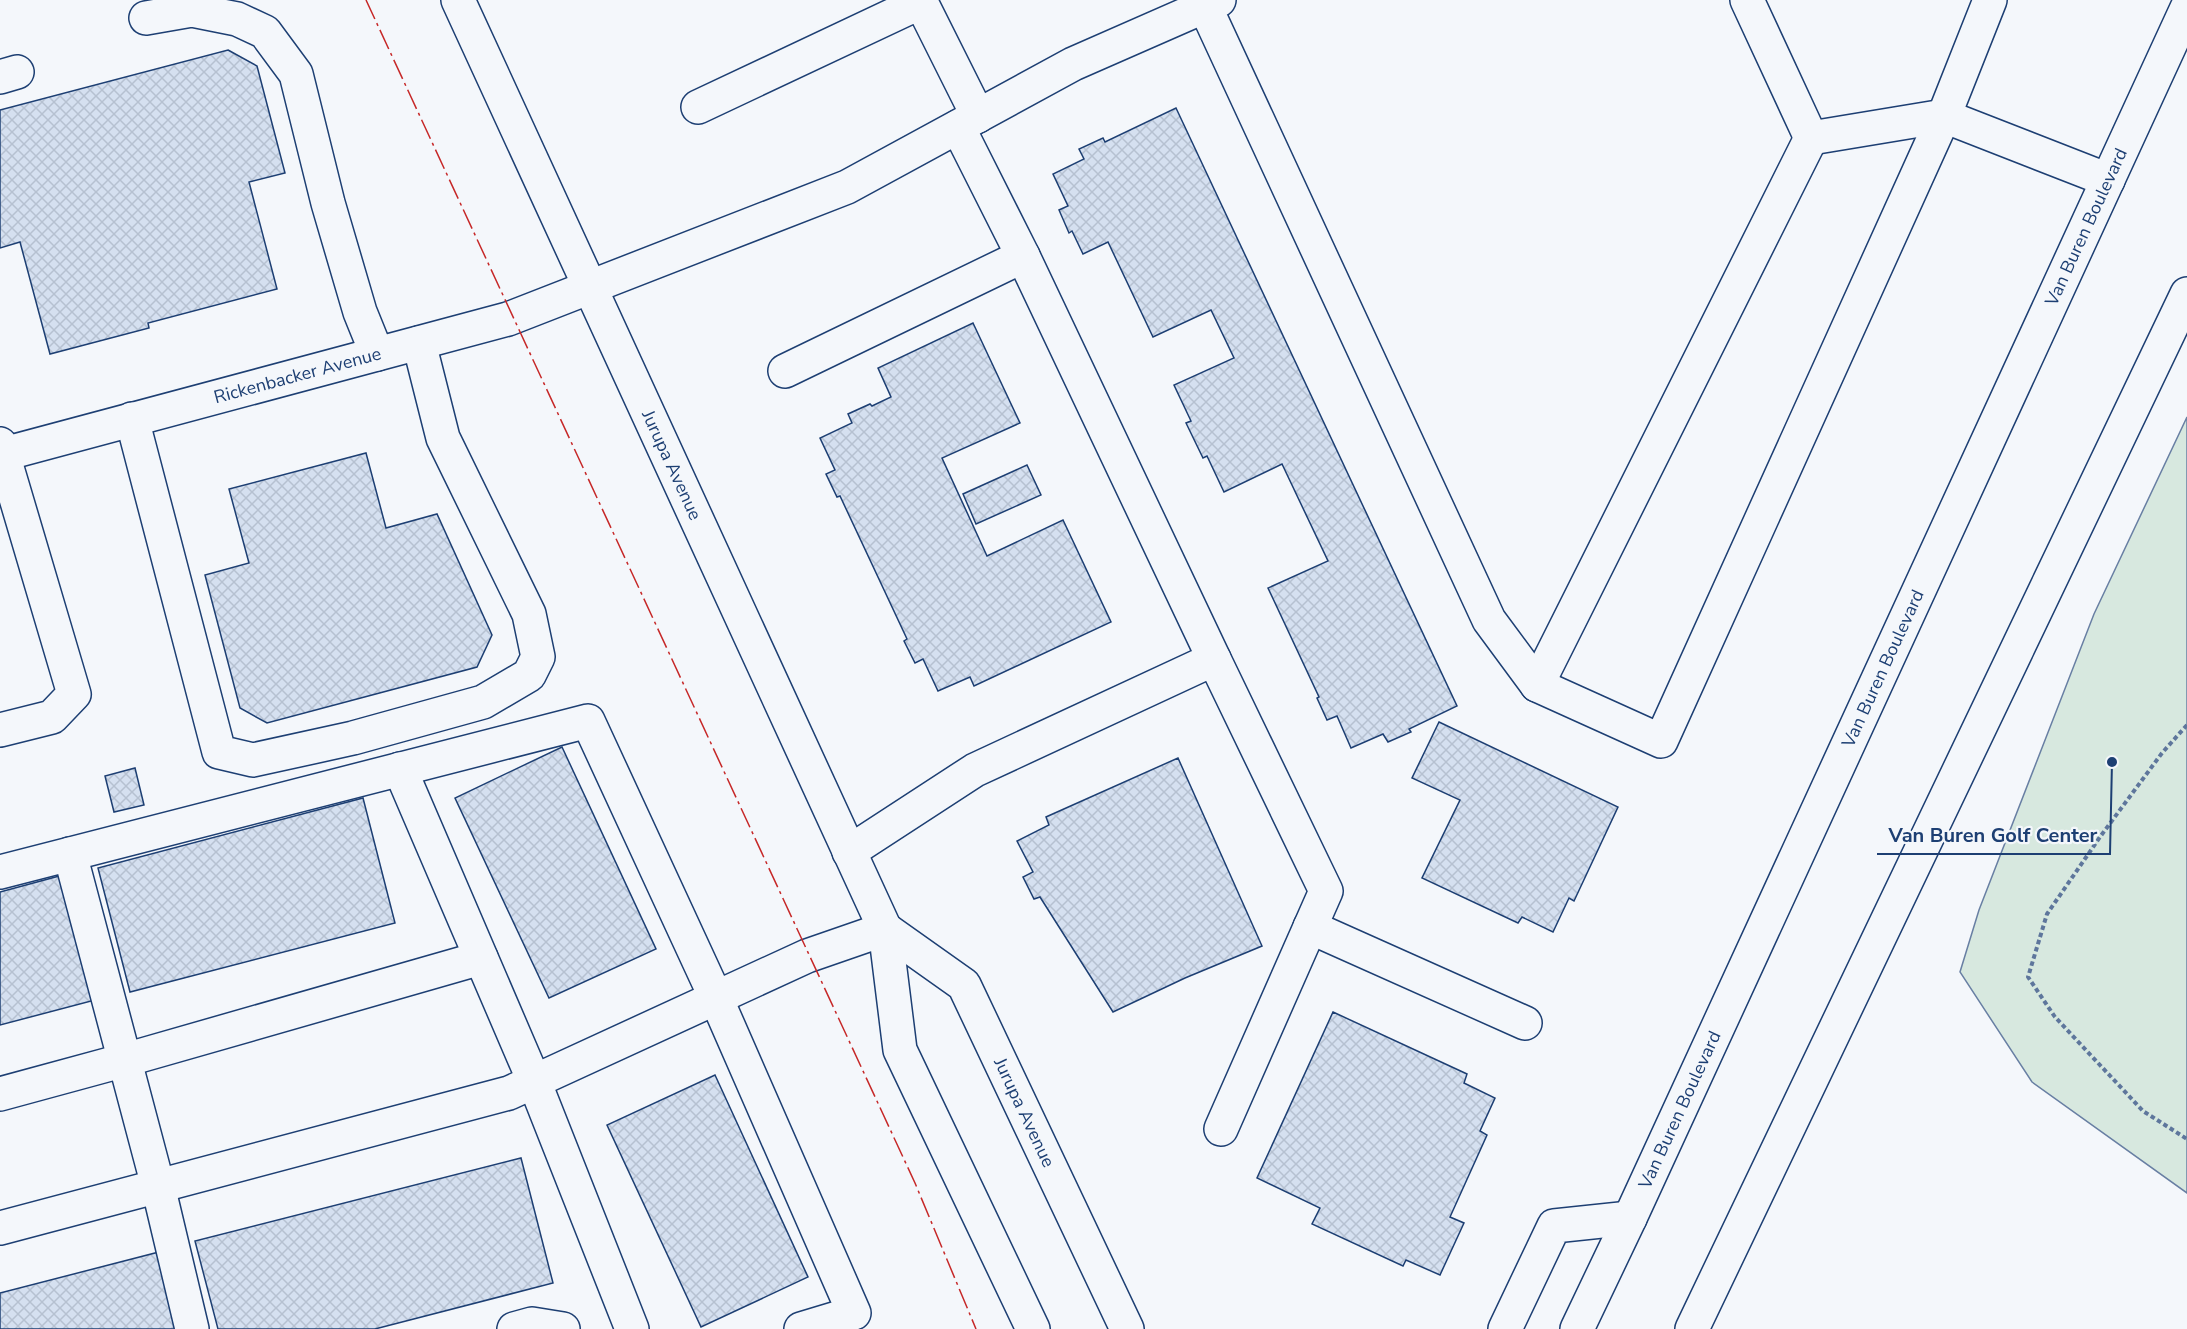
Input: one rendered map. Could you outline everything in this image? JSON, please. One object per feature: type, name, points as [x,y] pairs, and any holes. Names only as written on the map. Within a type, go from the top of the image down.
[{"type":"main road","name":"Jurupa Avenue","points":[[458,0],[885,929],[900,1050],[1033,1329]]},
{"type":"main road","points":[[1747,0],[1811,138]]},
{"type":"main road","points":[[1208,2],[1489,620],[1538,685],[1661,741],[1944,116],[1990,0]]},
{"type":"main road","points":[[699,106],[923,1],[968,121],[1023,256],[1326,891],[1221,1129]]},
{"type":"main road","name":"Rickenbacker Avenue","points":[[1,451],[132,419],[508,319],[847,187],[1073,64],[1208,2]]},
{"type":"main road","name":"Van Buren Boulevard","points":[[1577,1329],[2187,8]]},
{"type":"main road","points":[[146,18],[192,10],[237,19],[265,32],[296,74],[328,203],[360,312],[377,354]]},
{"type":"main road","points":[[1811,138],[1944,116],[2108,180]]},
{"type":"main road","points":[[1538,685],[1811,138]]},
{"type":"main road","points":[[784,370],[1023,256]]},
{"type":"main road","points":[[1692,1329],[2187,294]]},
{"type":"main road","points":[[132,419],[219,752],[253,760],[353,738],[483,702],[529,675],[538,657],[529,614],[443,438],[419,343]]},
{"type":"main road","points":[[0,730],[52,717],[74,694],[1,451]]},
{"type":"main road","points":[[849,852],[975,770],[1214,659]]},
{"type":"main road","points":[[0,872],[588,721],[716,998],[854,1312],[801,1329]]},
{"type":"main road","points":[[400,769],[534,1081],[632,1329]]},
{"type":"main road","points":[[70,854],[158,1186],[192,1329]]},
{"type":"main road","points":[[1310,927],[1525,1023]]},
{"type":"main road","name":"Jurupa Avenue","points":[[885,929],[964,985],[1127,1329]]},
{"type":"main road","points":[[0,1228],[510,1093],[807,956],[885,929]]},
{"type":"main road","points":[[0,1094],[481,958]]},
{"type":"main road","points":[[1505,1329],[1554,1226],[1630,1218]]},
{"type":"main road","points":[[514,1329],[532,1324],[563,1329]]},
{"type":"path","points":[[2187,725],[2162,753],[2047,914],[2028,978],[2055,1017],[2143,1111],[2187,1139]]},
{"type":"shaded area","points":[[2187,417],[2187,1193],[2032,1082],[1960,972],[1979,910],[2094,614]]},
{"type":"building","points":[[228,50],[257,66],[285,173],[249,182],[277,289],[148,323],[149,328],[50,354],[20,242],[0,248],[0,110]]},
{"type":"building","points":[[1176,108],[1457,706],[1409,729],[1411,732],[1388,742],[1383,734],[1351,748],[1337,716],[1327,720],[1317,698],[1319,697],[1268,588],[1328,561],[1282,464],[1224,492],[1207,456],[1203,458],[1186,423],[1191,421],[1174,385],[1234,358],[1211,310],[1153,337],[1108,242],[1083,254],[1072,231],[1069,233],[1059,210],[1068,206],[1053,174],[1084,159],[1079,149],[1103,138],[1105,142]]},
{"type":"building","points":[[973,323],[1020,423],[942,458],[987,556],[1063,520],[1111,622],[974,686],[970,677],[938,691],[923,659],[915,663],[904,641],[907,639],[840,496],[837,497],[826,474],[835,470],[820,438],[852,423],[848,414],[891,397],[878,368]]},
{"type":"building","points":[[366,453],[386,528],[437,514],[492,635],[477,667],[267,723],[240,708],[205,575],[249,563],[229,489]]},
{"type":"building","points":[[1027,465],[1041,495],[976,524],[963,494]]},
{"type":"building","points":[[1439,722],[1618,807],[1574,901],[1569,898],[1553,932],[1522,917],[1518,923],[1422,878],[1460,800],[1412,778]]},
{"type":"building","points":[[562,747],[656,949],[549,998],[455,798]]},
{"type":"building","points":[[1178,758],[1262,946],[1185,978],[1113,1012],[1040,897],[1034,899],[1023,877],[1033,872],[1017,841],[1049,825],[1046,817]]},
{"type":"building","points":[[135,768],[144,805],[114,812],[105,776]]},
{"type":"building","points":[[363,798],[395,923],[130,992],[98,868]]},
{"type":"building","points":[[63,875],[95,1000],[0,1025],[0,892]]},
{"type":"building","points":[[1333,1012],[1467,1074],[1464,1083],[1495,1098],[1480,1131],[1487,1135],[1450,1217],[1464,1223],[1440,1275],[1406,1260],[1403,1266],[1312,1224],[1320,1208],[1257,1178]]},
{"type":"building","points":[[715,1075],[808,1277],[701,1327],[607,1125]]},
{"type":"building","points":[[521,1158],[553,1283],[375,1329],[218,1329],[195,1241]]},
{"type":"building","points":[[159,1252],[179,1329],[0,1329],[0,1293]]},
{"type":"power","points":[[366,0],[915,1183],[976,1329]]},
{"type":"place","name":"Van Buren Golf Center","points":[[2112,762]]}]
